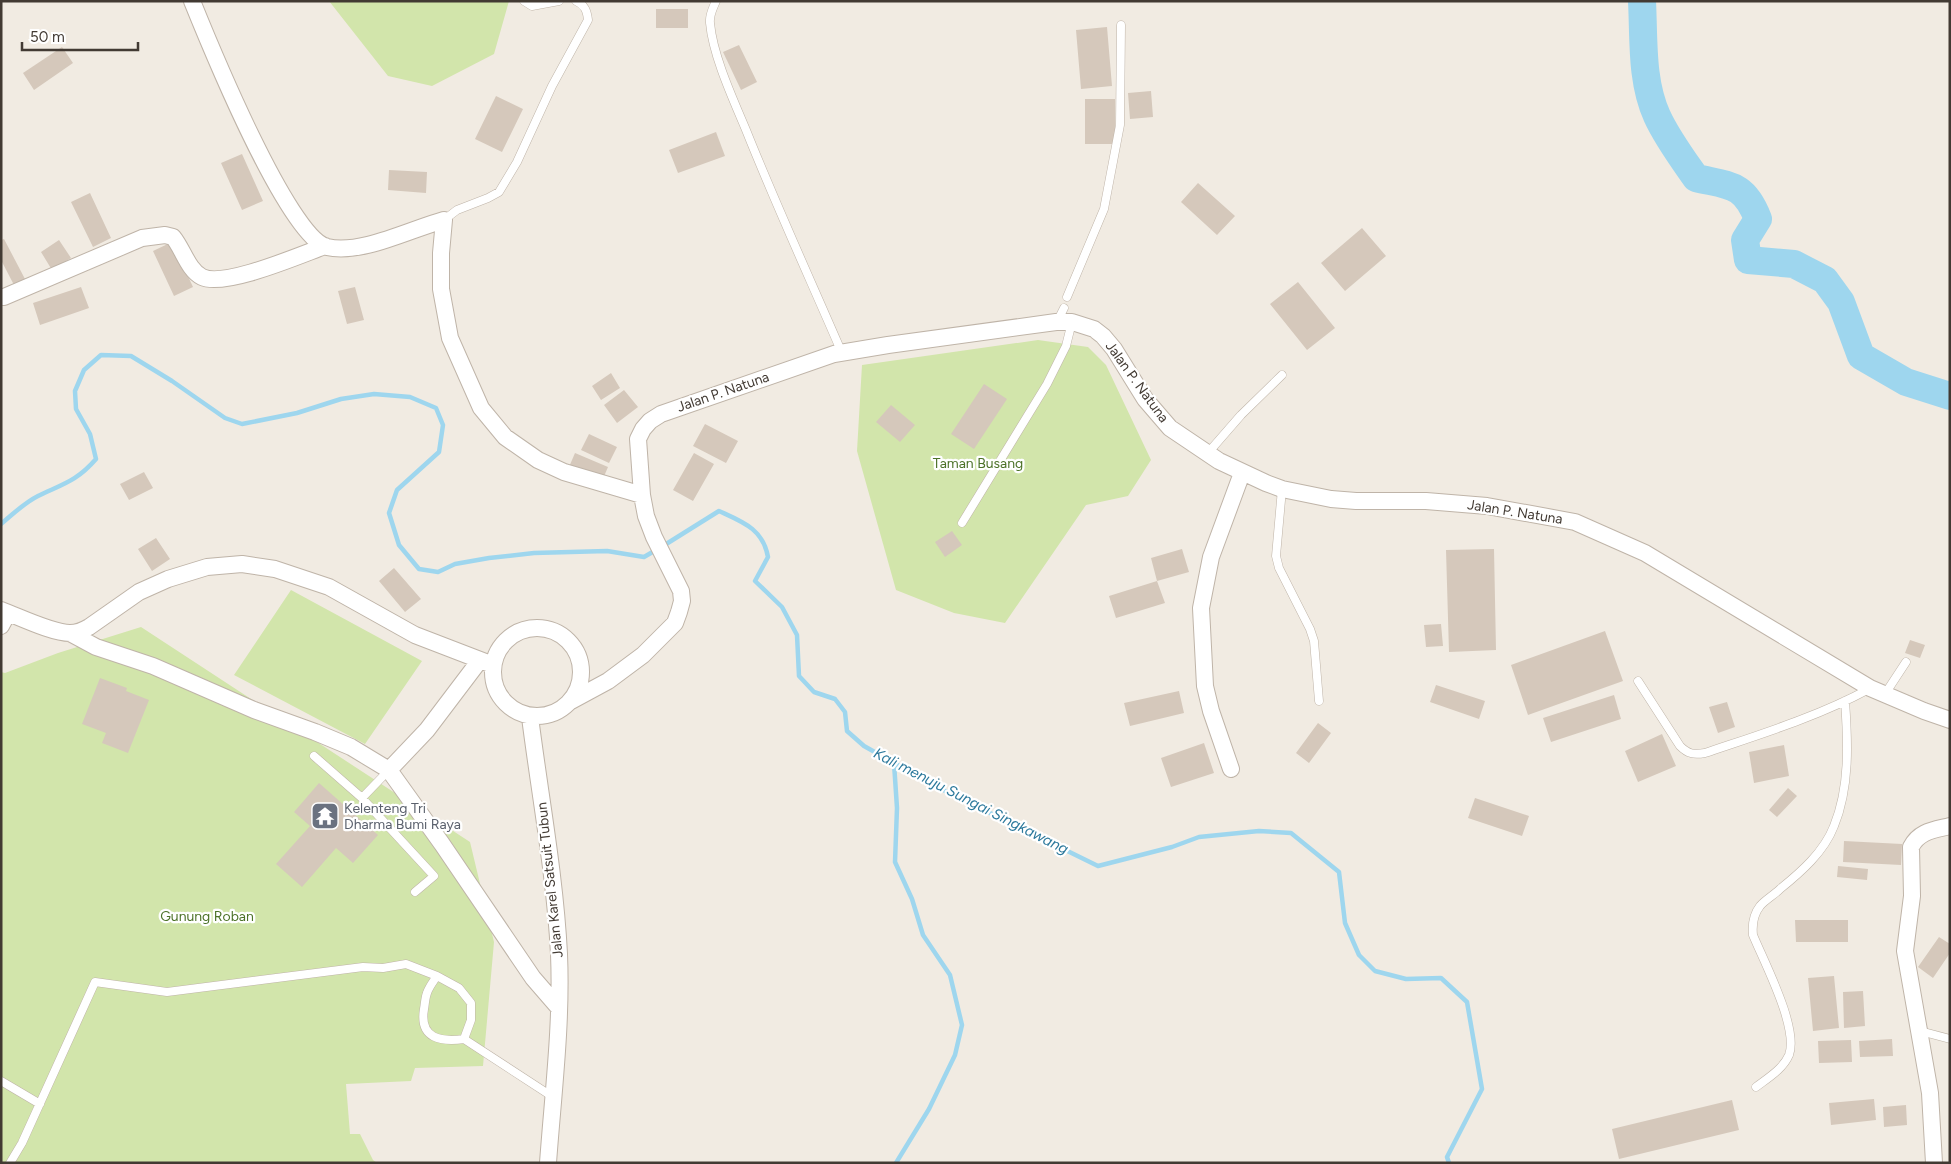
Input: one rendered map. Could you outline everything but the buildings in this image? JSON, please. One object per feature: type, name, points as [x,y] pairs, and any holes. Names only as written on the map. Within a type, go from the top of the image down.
[{"type":"street","points":[[192,1],[244,124],[272,176],[295,214],[311,235],[325,246]]},
{"type":"street","points":[[4,297],[142,238],[173,237],[180,245],[192,269],[203,278],[218,280],[235,278],[325,246],[349,248],[395,238],[422,226],[444,220],[441,254],[442,289],[450,338],[481,408],[505,437],[538,460],[564,472],[642,495]]},
{"type":"street","name":"Jalan P. Natuna","points":[[571,701],[608,681],[643,655],[675,623],[682,601],[681,590],[654,538],[646,516],[642,495],[638,439],[650,421],[670,411],[811,361],[842,353],[1064,317],[1094,329],[1103,336],[1114,349],[1157,415],[1184,439],[1207,454],[1242,472],[1282,489],[1331,499],[1426,501],[1487,506],[1575,522],[1645,553],[1878,691],[1950,720]]},
{"type":"street","points":[[1231,769],[1205,686],[1201,608],[1210,557],[1242,472]]},
{"type":"street","points":[[70,633],[89,627],[139,592],[168,579],[207,567],[242,564],[276,569],[329,587],[416,635],[486,662],[495,688],[504,701],[509,707],[530,717],[554,715],[571,701],[582,680],[580,657],[566,638],[545,628],[522,630],[503,644],[486,662],[428,730],[389,770]]},
{"type":"street","points":[[4,616],[70,633],[96,647],[153,666],[254,710],[351,747],[389,770],[533,978],[559,1008]]},
{"type":"street","name":"Jalan Karel Satsuit Tubun","points":[[530,717],[557,917],[559,1008],[548,1163]]},
{"type":"street","points":[[1934,1163],[1930,1093],[1905,951],[1912,896],[1910,853],[1914,841],[1919,836],[1950,826]]},
{"type":"lane","points":[[524,1],[532,6],[559,1]]},
{"type":"lane","points":[[444,220],[458,210],[499,192],[552,86],[588,20],[587,10],[581,3],[576,1]]},
{"type":"lane","points":[[716,1],[710,20],[718,57],[769,189],[842,353]]},
{"type":"lane","points":[[1067,297],[1104,209],[1120,125],[1121,25]]},
{"type":"lane","points":[[962,523],[1047,384],[1066,346],[1064,317]]},
{"type":"lane","points":[[1207,454],[1282,374]]},
{"type":"lane","points":[[1282,489],[1276,556],[1279,568],[1310,628],[1314,641],[1319,701]]},
{"type":"lane","points":[[1638,680],[1675,740],[1686,752],[1694,755],[1782,727],[1878,691],[1906,662]]},
{"type":"lane","points":[[1756,1087],[1778,1071],[1788,1056],[1792,1044],[1789,1026],[1753,935],[1752,923],[1760,906],[1799,874],[1820,852],[1834,826],[1842,797],[1848,749],[1845,702]]},
{"type":"lane","points":[[314,756],[362,798],[434,876],[415,892]]},
{"type":"lane","points":[[362,798],[389,770]]},
{"type":"lane","points":[[10,1163],[22,1144],[95,982],[167,992],[363,967],[383,968],[406,964],[437,976],[459,988],[472,1003],[471,1020],[464,1038]]},
{"type":"lane","points":[[437,976],[426,994],[423,1015],[425,1028],[435,1038],[450,1040],[464,1038],[553,1098]]},
{"type":"lane","points":[[1920,1031],[1950,1040]]},
{"type":"lane","points":[[1,1081],[40,1104]]},
{"type":"green space","points":[[329,1],[509,1],[494,54],[432,86],[388,76]]},
{"type":"green space","name":"Taman Busang","points":[[1038,340],[1088,347],[1106,365],[1151,460],[1128,496],[1086,505],[1005,623],[954,613],[896,590],[857,451],[862,365]]},
{"type":"green space","points":[[291,590],[422,661],[365,744],[234,675]]},
{"type":"green space","name":"Gunung Roban","points":[[141,627],[470,842],[494,942],[483,1066],[415,1068],[411,1081],[346,1084],[350,1134],[360,1134],[373,1160],[377,1163],[1,1163],[1,672],[5,673],[58,653]]},
{"type":"waterway","points":[[1642,1],[1646,74],[1648,89],[1657,116],[1670,140],[1696,178],[1735,188],[1741,192],[1753,207],[1758,219],[1745,240],[1748,260],[1794,264],[1825,280],[1841,302],[1861,356],[1906,382],[1950,396]]},
{"type":"waterway","name":"Kali menuju Sungai Singkawang","points":[[1,524],[33,499],[76,477],[96,459],[90,434],[76,409],[75,391],[84,370],[101,355],[131,356],[172,381],[225,418],[242,424],[297,413],[341,399],[374,394],[410,397],[436,408],[443,425],[439,452],[397,490],[389,513],[399,545],[419,569],[438,572],[455,564],[534,553],[607,551],[644,557],[656,550]]},
{"type":"waterway","name":"Kali menuju Sungai Singkawang","points":[[663,546],[719,511],[751,528],[762,540],[768,557],[755,581],[782,607],[797,635],[799,676],[814,692],[835,699],[845,712],[847,731],[864,746],[937,787],[1098,866],[1172,847],[1199,837],[1259,831],[1291,833],[1339,872],[1345,923],[1359,955],[1375,971],[1406,979],[1441,978],[1467,1002],[1482,1089],[1447,1157],[1449,1163]]},
{"type":"waterway","points":[[894,763],[897,808],[895,862],[912,899],[923,935],[950,975],[962,1025],[955,1055],[929,1109],[896,1163]]},
{"type":"place","name":"Kelenteng Tri Dharma Bumi Raya","points":[[325,816]]}]
